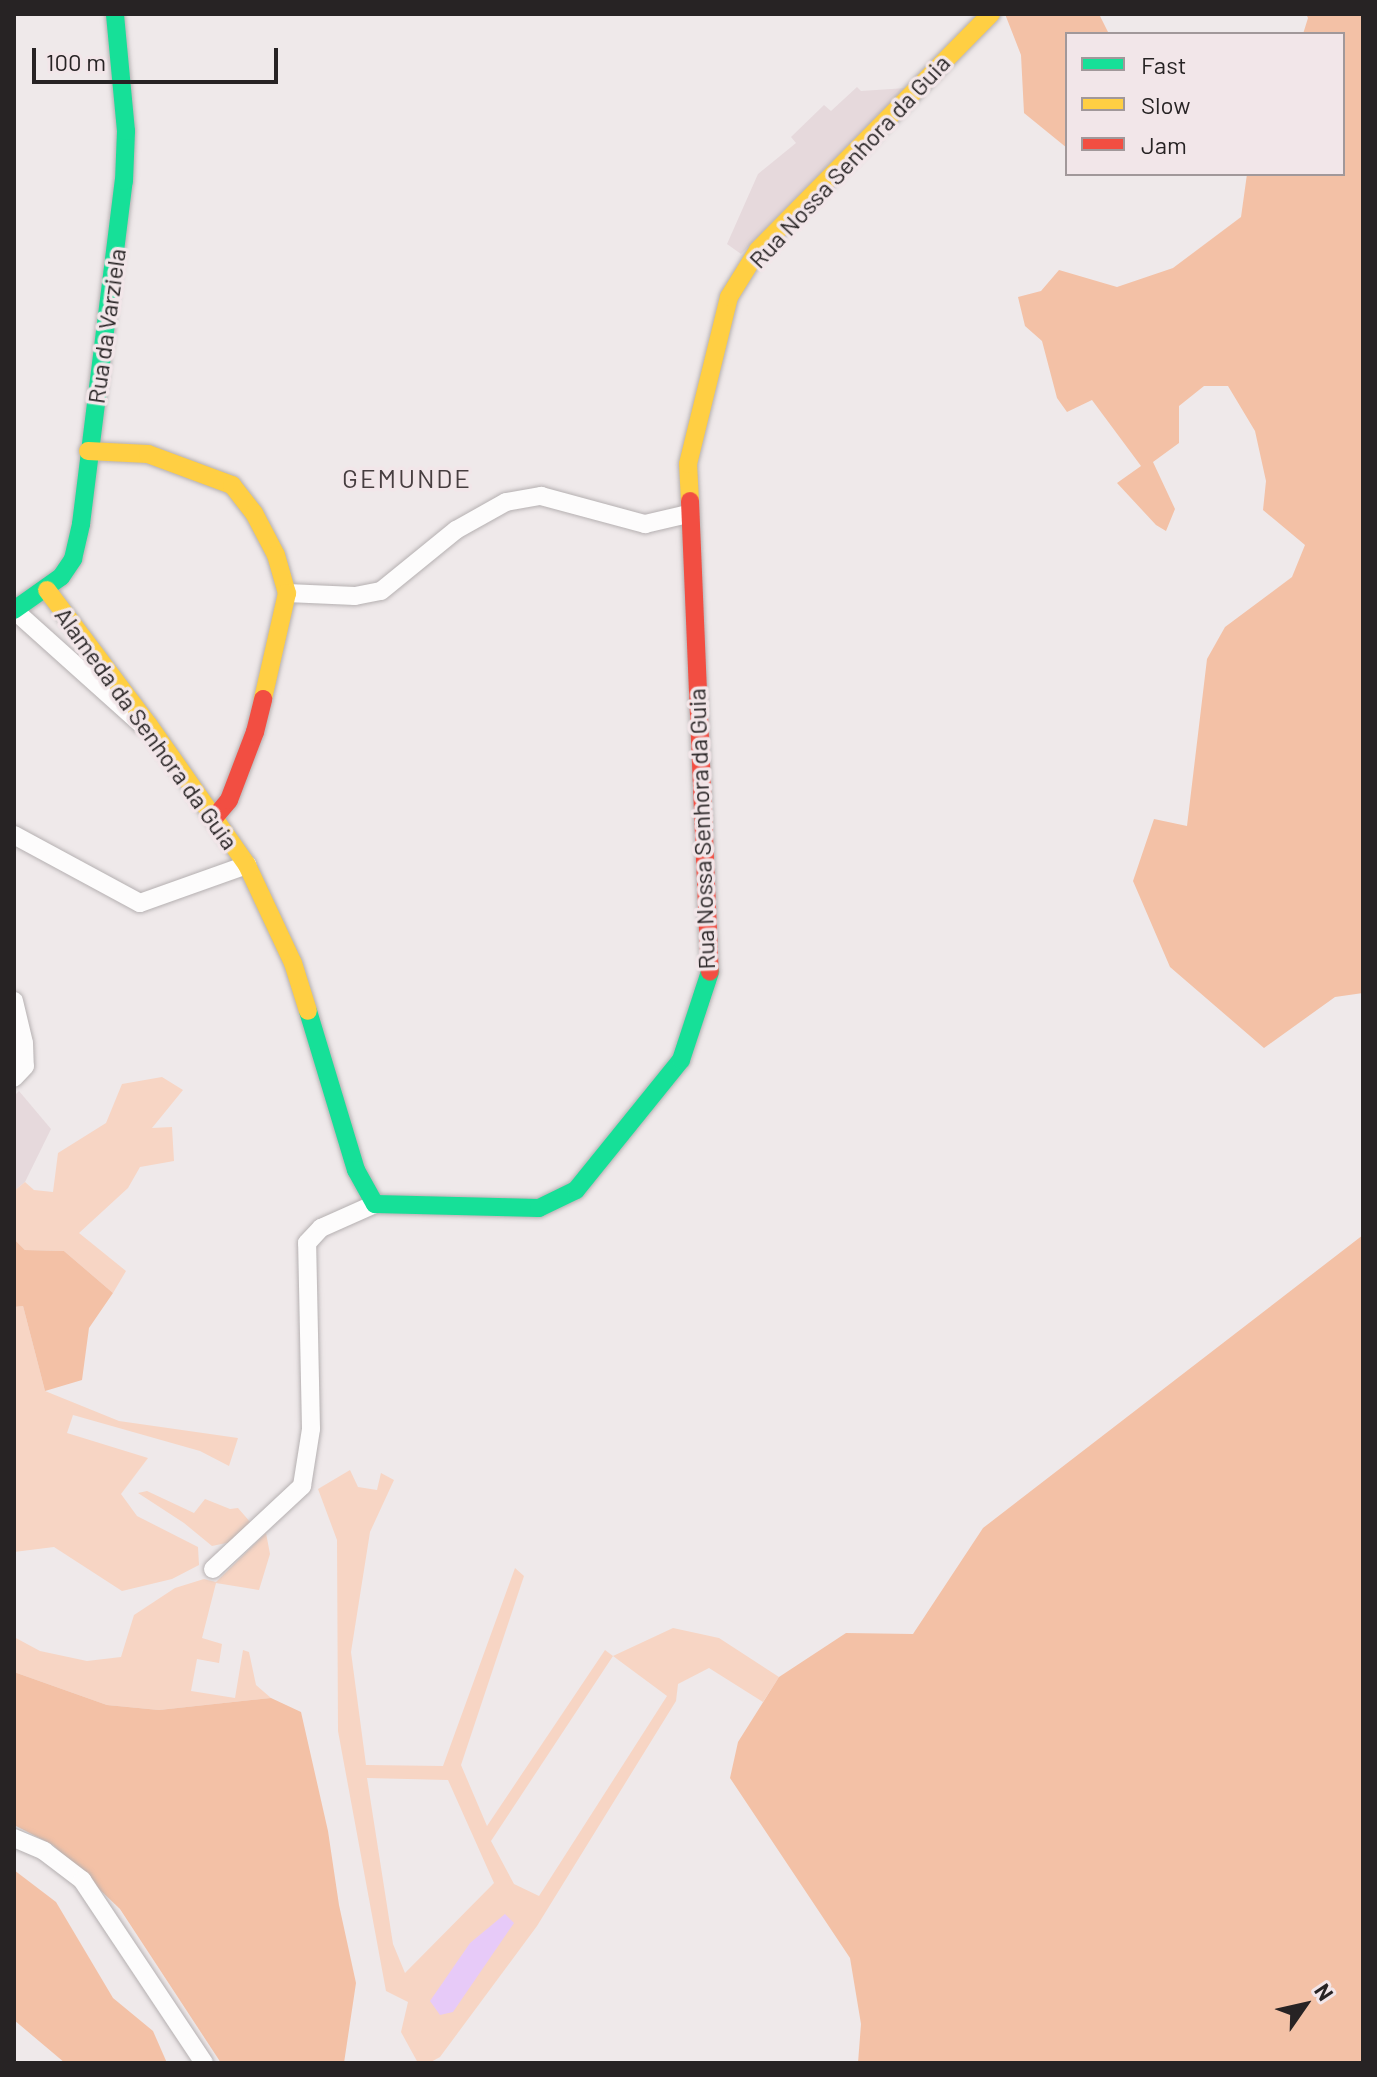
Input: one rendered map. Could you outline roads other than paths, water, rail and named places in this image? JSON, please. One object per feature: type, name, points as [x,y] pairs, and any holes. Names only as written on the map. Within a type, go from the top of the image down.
[{"type":"street","name":"Rua da Varziela","points":[[14,610],[47,590],[73,559],[81,524],[124,181],[126,131],[115,14]]},
{"type":"street","name":"Rua Nossa Senhora da Guia","points":[[375,1204],[392,1207],[539,1208],[576,1190],[681,1060],[710,971],[688,464],[729,297],[758,250],[991,14]]},
{"type":"street","points":[[88,451],[148,454],[232,485],[254,513],[276,555],[287,593],[255,732],[229,800],[214,818]]},
{"type":"street","points":[[287,593],[355,596],[381,591],[456,530],[506,502],[541,496],[645,524],[688,514]]},
{"type":"street","name":"Alameda da Senhora da Guia","points":[[47,590],[148,724],[247,865]]},
{"type":"street","points":[[14,610],[139,726],[148,724]]},
{"type":"street","points":[[14,835],[140,903],[247,865],[293,963],[356,1170],[363,1188],[375,1204],[321,1228],[307,1243],[311,1429],[302,1486],[213,1569]]},
{"type":"street","points":[[14,1001],[24,1043],[25,1066],[14,1078]]},
{"type":"street","points":[[14,1838],[44,1851],[82,1880],[204,2063]]},
{"type":"district","name":"GEMUNDE","points":[[407,478]]}]
